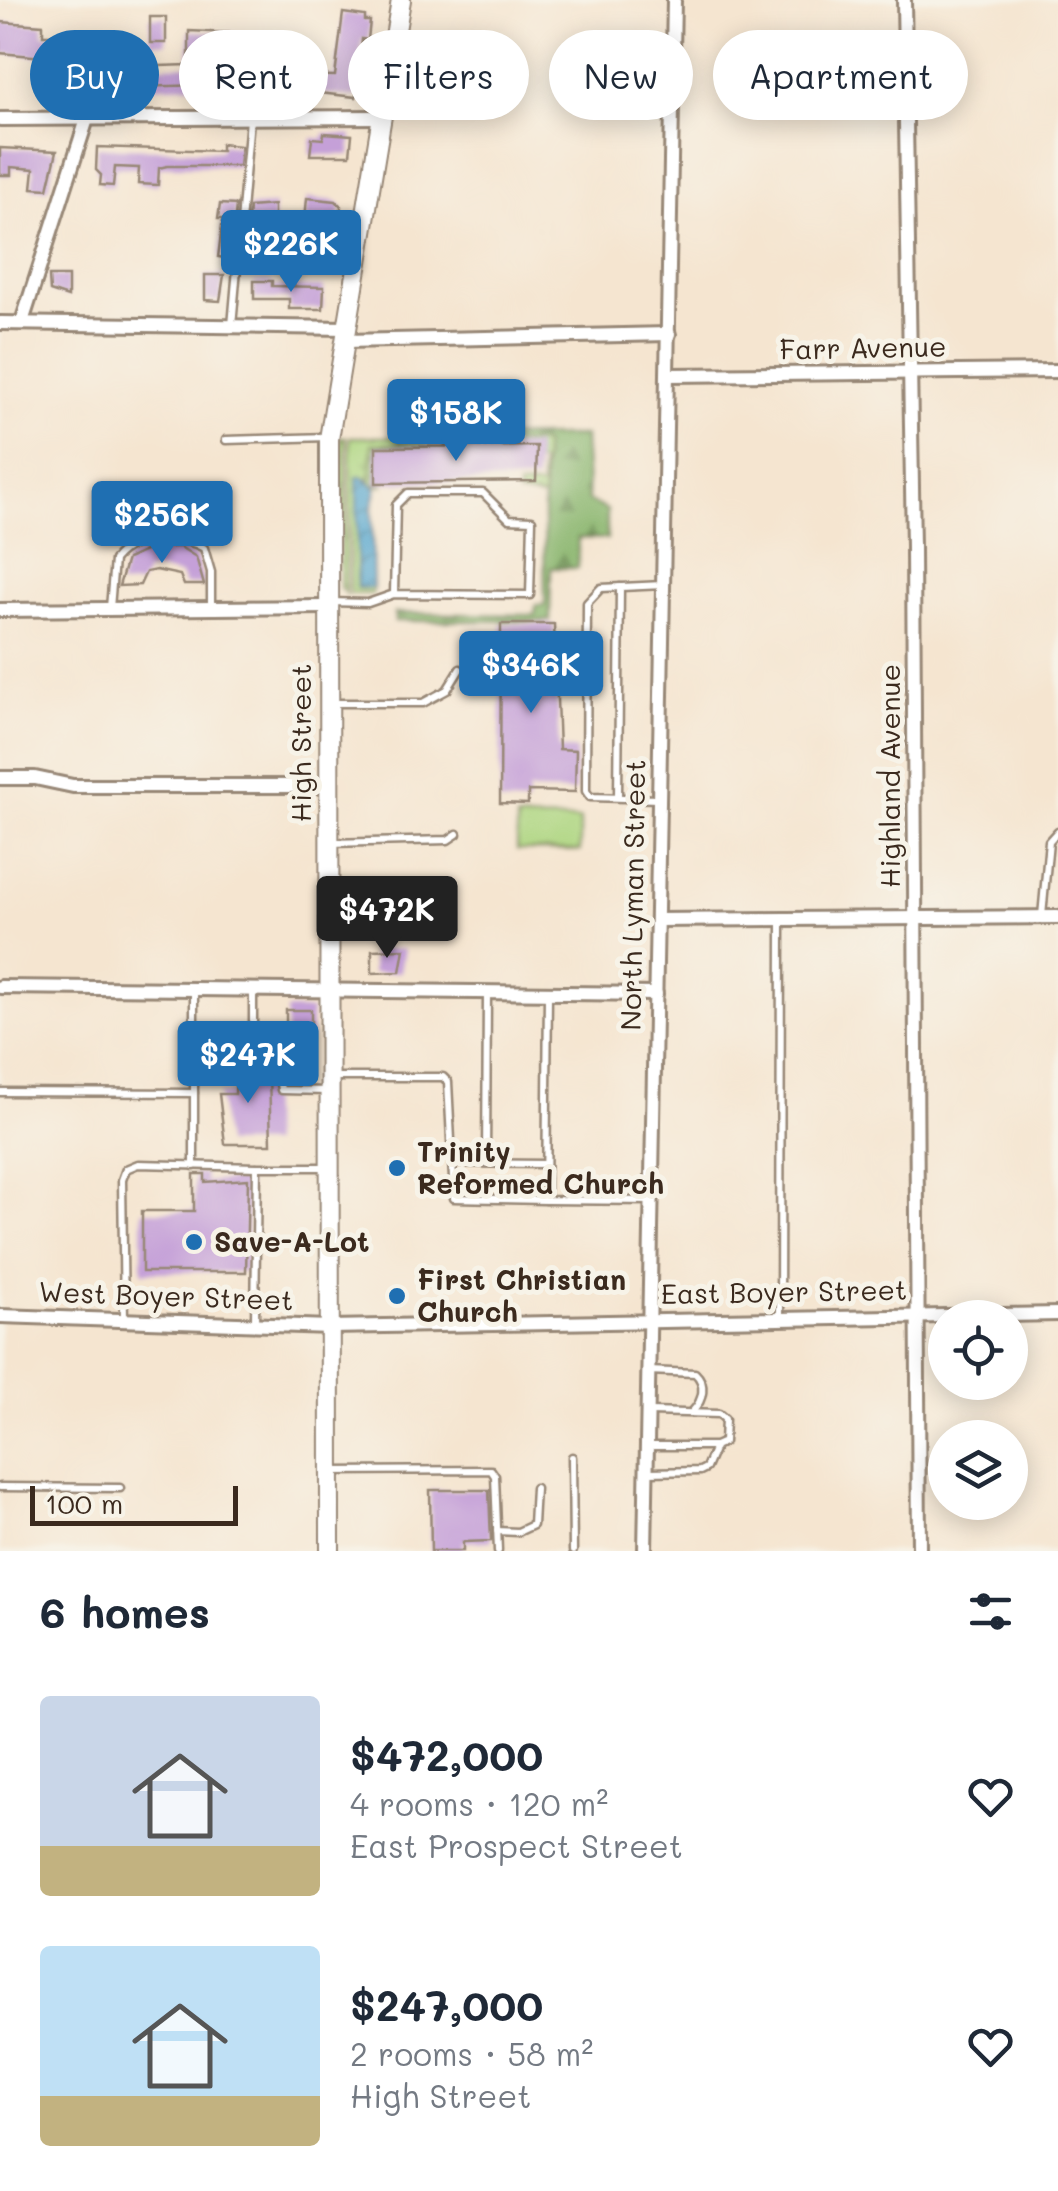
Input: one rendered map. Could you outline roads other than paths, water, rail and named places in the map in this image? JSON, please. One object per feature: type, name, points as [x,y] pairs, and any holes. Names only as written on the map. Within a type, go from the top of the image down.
[{"type":"main road","name":"High Street","points":[[398,30],[401,0]]},
{"type":"main road","name":"High Street","points":[[330,1551],[329,437],[382,120]]},
{"type":"street","name":"North Lyman Street","points":[[645,1551],[674,0]]},
{"type":"street","name":"Highland Avenue","points":[[904,0],[916,918],[919,1551]]},
{"type":"street","points":[[0,119],[30,119]]},
{"type":"street","points":[[22,322],[86,120]]},
{"type":"street","points":[[0,323],[232,326],[346,334],[668,334]]},
{"type":"street","name":"Farr Avenue","points":[[668,375],[1058,371]]},
{"type":"street","points":[[0,610],[328,605]]},
{"type":"street","points":[[0,778],[35,778],[73,786],[330,786]]},
{"type":"street","points":[[658,920],[1058,917]]},
{"type":"street","points":[[0,987],[656,994]]},
{"type":"street","name":"East Boyer Street","points":[[330,1326],[1058,1314]]},
{"type":"street","name":"West Boyer Street","points":[[0,1316],[330,1326]]},
{"type":"lane","points":[[232,326],[250,120]]},
{"type":"lane","points":[[226,440],[329,437]]},
{"type":"lane","points":[[328,605],[368,603],[394,594],[530,595],[532,520],[508,519],[483,493],[408,493],[396,506],[394,594]]},
{"type":"lane","points":[[110,609],[114,560],[134,544],[153,540],[194,542],[204,548],[211,572],[211,608]]},
{"type":"lane","points":[[660,799],[590,797],[586,791],[586,622],[587,603],[594,592],[664,586]]},
{"type":"lane","points":[[618,798],[620,587]]},
{"type":"lane","points":[[328,704],[423,702],[447,690],[460,669]]},
{"type":"lane","points":[[1042,917],[1049,841],[1058,831]]},
{"type":"lane","points":[[329,843],[448,840],[457,834]]},
{"type":"lane","points":[[780,1318],[781,919]]},
{"type":"lane","points":[[194,988],[194,1166]]},
{"type":"lane","points":[[253,990],[253,1043],[276,1058],[281,1090],[443,1077],[448,1082],[454,1198],[652,1201]]},
{"type":"lane","points":[[486,1163],[487,993]]},
{"type":"lane","points":[[546,1200],[548,993]]},
{"type":"lane","points":[[0,1092],[194,1093]]},
{"type":"lane","points":[[452,1163],[547,1164]]},
{"type":"lane","points":[[124,1321],[122,1180],[126,1169],[138,1164],[330,1167]]},
{"type":"lane","points":[[255,1325],[257,1167]]},
{"type":"lane","points":[[648,1371],[686,1372],[700,1378],[702,1397],[692,1412]]},
{"type":"lane","points":[[647,1446],[715,1446],[724,1442],[726,1418],[692,1412],[648,1412]]},
{"type":"lane","points":[[646,1472],[700,1472],[706,1468],[715,1446]]},
{"type":"lane","points":[[572,1458],[573,1551]]},
{"type":"lane","points":[[329,1471],[491,1470],[495,1476],[498,1551]]},
{"type":"lane","points":[[0,1487],[120,1488]]},
{"type":"lane","points":[[497,1531],[518,1532],[533,1525],[535,1488]]},
{"type":"water","points":[[357,477],[377,488],[372,507],[373,588],[357,588]]},
{"type":"place","name":"Trinity Reformed Church","points":[[397,1168]]},
{"type":"place","name":"Save-A-Lot","points":[[194,1242]]},
{"type":"place","name":"First Christian Church","points":[[397,1296]]}]
